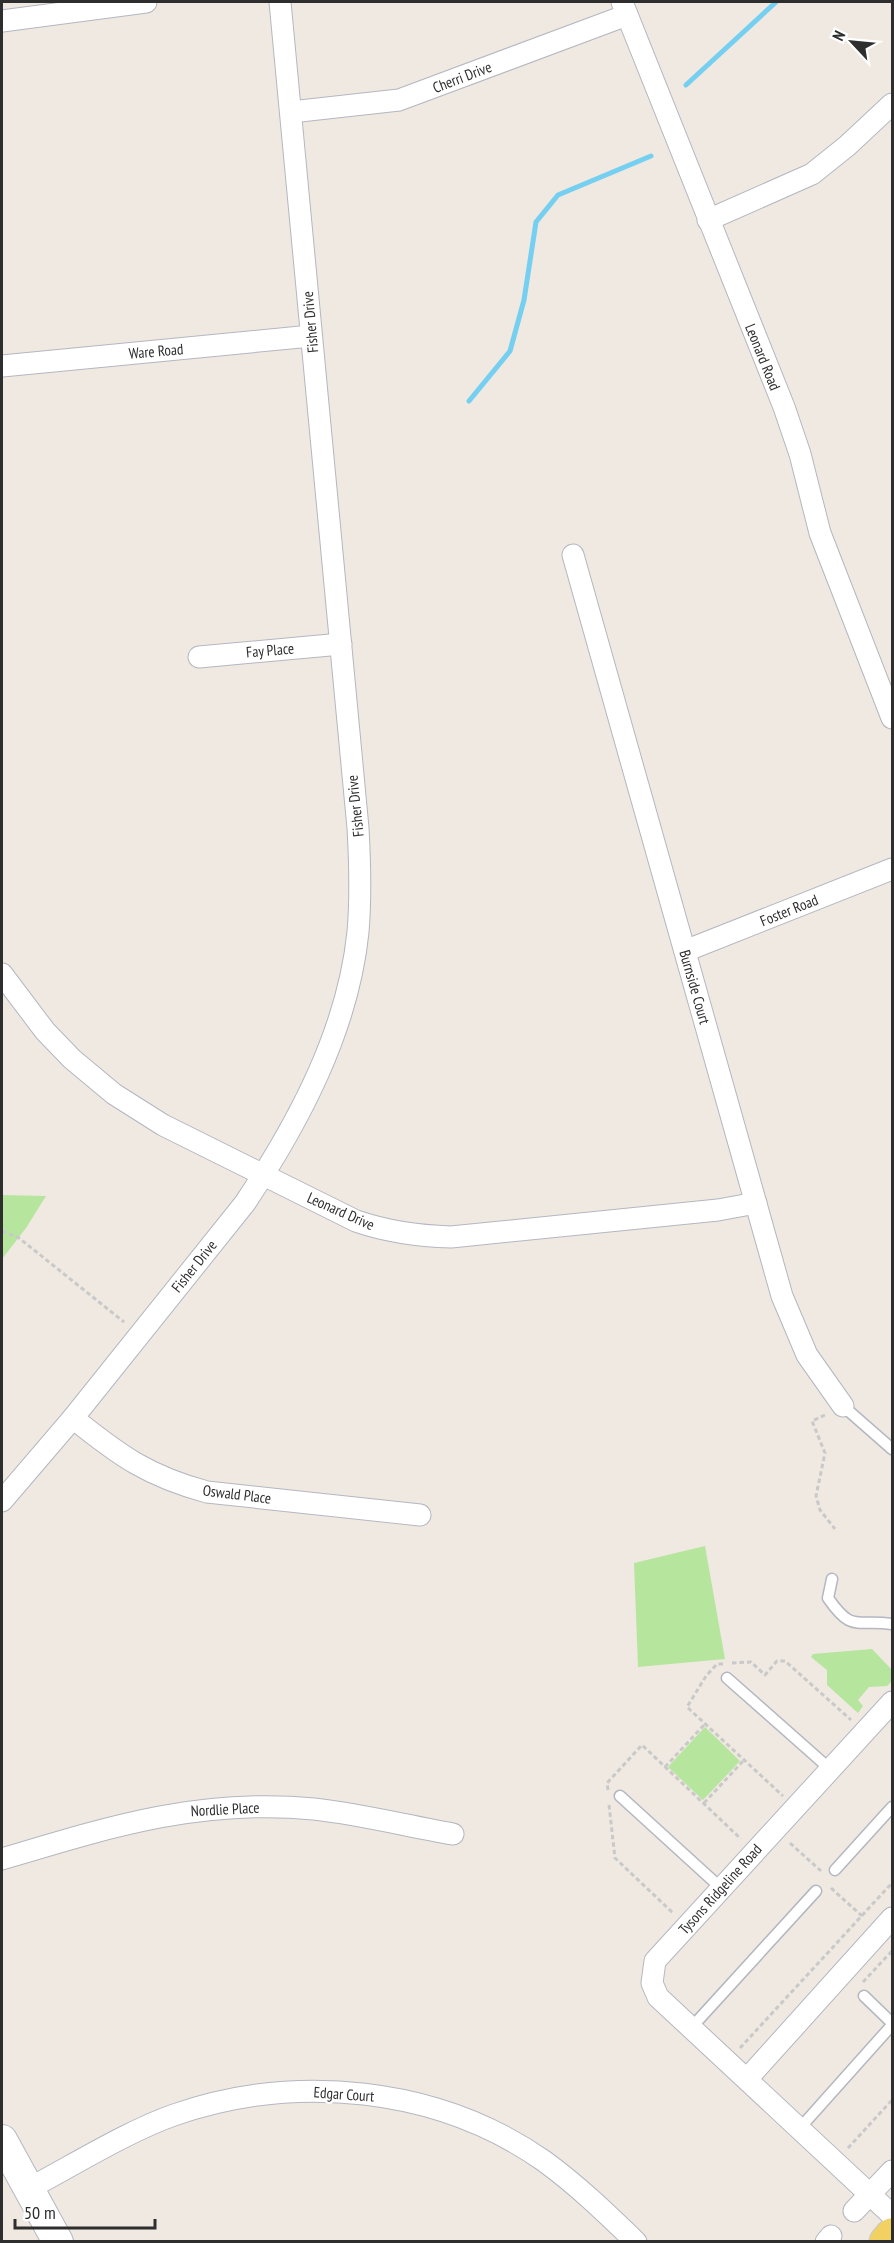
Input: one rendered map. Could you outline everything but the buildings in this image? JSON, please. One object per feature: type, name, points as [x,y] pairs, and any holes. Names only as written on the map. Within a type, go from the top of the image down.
[{"type":"main road","points":[[886,2241],[892,2235]]},
{"type":"street","points":[[2,21],[146,2]]},
{"type":"street","name":"Fisher Drive","points":[[2,1501],[73,1418],[245,1203],[264,1174],[322,1065],[338,1023],[358,933],[361,884],[358,828],[280,2]]},
{"type":"street","name":"Cherri Drive","points":[[291,112],[399,100],[625,8]]},
{"type":"street","name":"Leonard Road","points":[[625,8],[784,407],[800,454],[820,533],[892,717]]},
{"type":"street","points":[[708,220],[812,174],[847,146],[892,104]]},
{"type":"street","name":"Ware Road","points":[[2,366],[311,336]]},
{"type":"street","name":"Burnside Court","points":[[573,555],[782,1296],[796,1334],[807,1355],[843,1406]]},
{"type":"street","name":"Fay Place","points":[[199,657],[341,644]]},
{"type":"street","name":"Foster Road","points":[[685,951],[892,869]]},
{"type":"street","name":"Leonard Drive","points":[[2,974],[45,1031],[72,1059],[114,1094],[163,1125],[356,1221],[385,1230],[415,1236],[451,1236],[718,1210],[756,1203]]},
{"type":"street","name":"Oswald Place","points":[[73,1418],[114,1451],[142,1469],[172,1483],[207,1492],[420,1515]]},
{"type":"street","name":"Tysons Ridgeline Road","points":[[892,1702],[655,1961],[652,1983],[658,1997],[692,2028],[753,2073],[800,2128],[892,2215]]},
{"type":"street","name":"Nordlie Place","points":[[2,1859],[145,1818],[203,1809],[262,1807],[315,1809],[453,1834]]},
{"type":"street","points":[[753,2073],[892,1918]]},
{"type":"street","name":"Edgar Court","points":[[28,2189],[173,2115],[222,2101],[267,2093],[344,2091],[436,2109],[505,2137],[543,2160],[586,2193],[636,2241]]},
{"type":"street","points":[[2,2140],[58,2241]]},
{"type":"street","points":[[854,2211],[892,2171]]},
{"type":"lane","points":[[843,1406],[892,1449]]},
{"type":"lane","points":[[832,1579],[828,1598],[841,1616],[849,1622],[892,1624]]},
{"type":"lane","points":[[727,1678],[830,1769]]},
{"type":"lane","points":[[620,1796],[721,1888]]},
{"type":"lane","points":[[835,1870],[892,1807]]},
{"type":"lane","points":[[692,2028],[816,1891]]},
{"type":"lane","points":[[800,2128],[892,2024],[864,1996]]},
{"type":"path","points":[[2,1231],[19,1238],[88,1295],[104,1304],[139,1335]]},
{"type":"path","points":[[835,1529],[820,1510],[816,1496],[825,1453],[812,1421],[843,1406]]},
{"type":"path","points":[[783,1796],[687,1707],[717,1664],[751,1662],[765,1675],[782,1659],[852,1720],[845,1728]]},
{"type":"path","points":[[665,1767],[705,1724]]},
{"type":"path","points":[[704,1803],[744,1760]]},
{"type":"path","points":[[775,1804],[790,1788]]},
{"type":"path","points":[[790,1844],[798,1835]]},
{"type":"path","points":[[735,1847],[742,1840]]},
{"type":"path","points":[[739,2049],[892,1883]]},
{"type":"path","points":[[666,1921],[680,1905]]},
{"type":"path","points":[[732,2042],[739,2049],[753,2073]]},
{"type":"path","points":[[847,2150],[892,2100]]},
{"type":"path","points":[[839,2143],[853,2155]]},
{"type":"green space","points":[[2,1195],[46,1196],[26,1228],[2,1259]]},
{"type":"green space","points":[[705,1546],[725,1659],[638,1667],[634,1563]]},
{"type":"green space","points":[[872,1649],[892,1670],[892,1681],[887,1686],[869,1687],[858,1700],[863,1706],[858,1713],[827,1685],[827,1670],[811,1657],[813,1654]]},
{"type":"green space","points":[[705,1727],[740,1761],[703,1800],[668,1767]]},
{"type":"waterway","points":[[686,85],[776,2]]},
{"type":"waterway","points":[[469,401],[510,351],[524,300],[536,222],[558,195],[651,156]]}]
